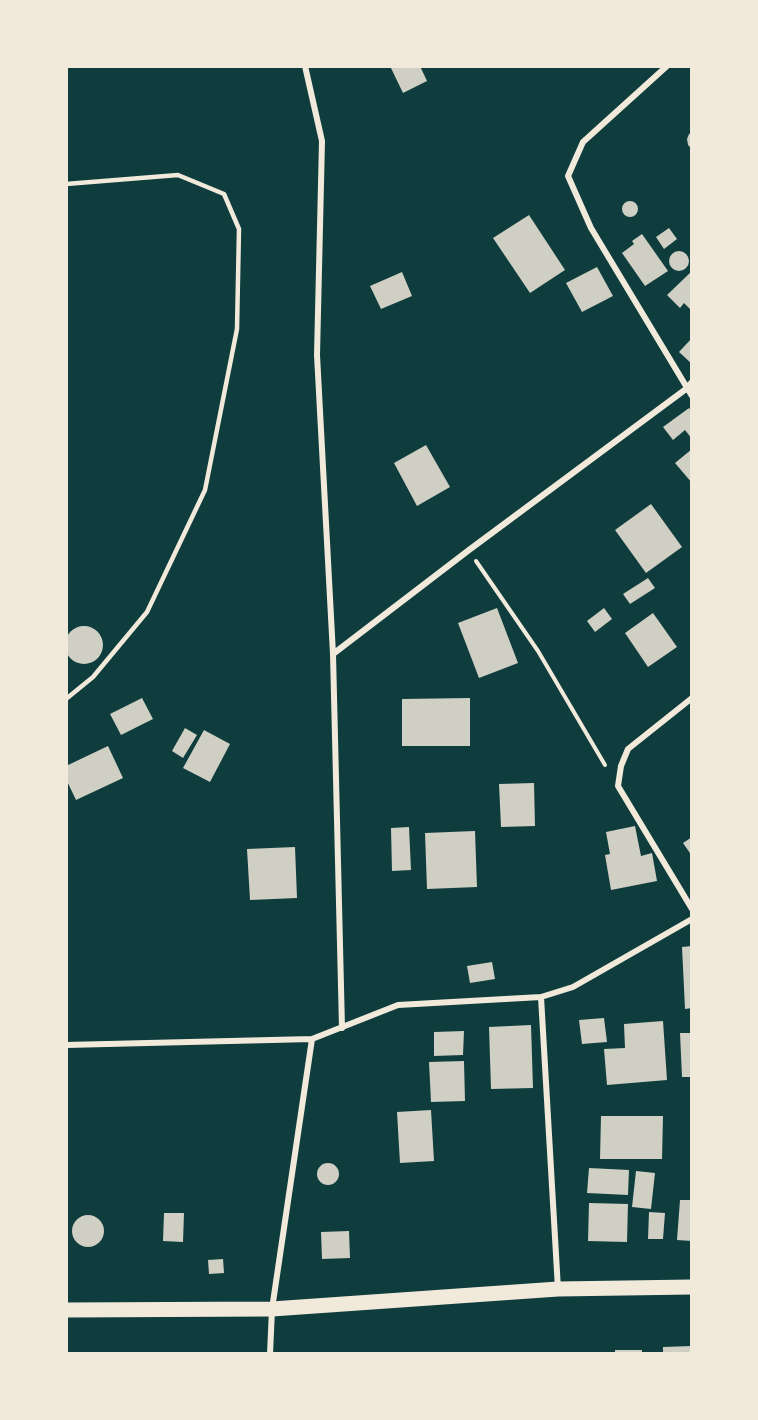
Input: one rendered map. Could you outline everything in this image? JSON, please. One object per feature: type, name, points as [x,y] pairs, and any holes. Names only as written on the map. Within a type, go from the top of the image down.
[{"type":"main road","points":[[66,1310],[272,1309],[558,1289],[692,1287]]},
{"type":"street","points":[[305,66],[322,141],[317,354],[333,654],[342,1028]]},
{"type":"street","points":[[667,66],[583,142],[568,176],[591,228],[692,396]]},
{"type":"street","points":[[333,654],[686,389],[692,382]]},
{"type":"street","points":[[692,698],[628,749],[621,766],[618,786],[692,909]]},
{"type":"street","points":[[66,1045],[312,1039],[398,1005],[541,997],[573,987],[692,919]]},
{"type":"street","points":[[541,997],[558,1289]]},
{"type":"street","points":[[270,1354],[272,1309],[312,1039]]},
{"type":"lane","points":[[66,184],[178,175],[224,194],[239,229],[237,329],[205,490],[147,612],[93,677],[66,699]]},
{"type":"path","points":[[469,550],[538,651],[618,786]]},
{"type":"building","points":[[390,66],[420,66],[427,81],[403,93]]},
{"type":"building","points":[[692,133],[692,149],[687,139]]},
{"type":"building","points":[[630,201],[636,203],[638,209],[636,215],[630,217],[624,215],[622,209],[624,203]]},
{"type":"building","points":[[529,215],[565,270],[530,293],[493,238]]},
{"type":"building","points":[[669,228],[677,239],[664,249],[656,237]]},
{"type":"building","points":[[642,234],[668,271],[645,286],[622,253],[634,244],[632,241]]},
{"type":"building","points":[[679,251],[686,254],[689,261],[686,268],[679,271],[672,268],[669,261],[672,254]]},
{"type":"building","points":[[597,267],[613,296],[582,312],[566,283]]},
{"type":"building","points":[[692,271],[692,311],[684,303],[680,308],[667,295]]},
{"type":"building","points":[[402,272],[412,296],[381,309],[370,286]]},
{"type":"building","points":[[692,338],[692,364],[679,352]]},
{"type":"building","points":[[689,408],[692,412],[692,439],[685,430],[673,440],[663,427]]},
{"type":"building","points":[[426,445],[450,487],[417,506],[394,463]]},
{"type":"building","points":[[692,449],[692,483],[675,463]]},
{"type":"building","points":[[651,504],[682,547],[646,573],[615,530]]},
{"type":"building","points":[[648,578],[655,588],[630,604],[623,594]]},
{"type":"building","points":[[497,608],[518,663],[479,678],[458,623]]},
{"type":"building","points":[[604,608],[612,619],[595,632],[587,621]]},
{"type":"building","points":[[653,613],[677,647],[648,667],[625,633]]},
{"type":"building","points":[[84,626],[91,627],[97,632],[102,638],[102,652],[97,658],[91,663],[84,664],[77,663],[71,658],[66,652],[65,645],[66,638],[71,632],[77,627]]},
{"type":"building","points":[[142,698],[153,719],[121,735],[110,714]]},
{"type":"building","points":[[470,698],[470,746],[402,746],[402,699]]},
{"type":"building","points":[[185,728],[197,735],[183,758],[172,751]]},
{"type":"building","points":[[204,730],[230,744],[210,782],[183,768]]},
{"type":"building","points":[[108,746],[123,778],[76,800],[66,779],[66,766]]},
{"type":"building","points":[[534,783],[535,826],[501,827],[499,784]]},
{"type":"building","points":[[635,826],[641,856],[652,853],[657,881],[611,890],[605,855],[610,854],[606,832]]},
{"type":"building","points":[[409,827],[411,870],[392,871],[391,828]]},
{"type":"building","points":[[475,831],[477,887],[427,889],[425,833]]},
{"type":"building","points":[[692,837],[692,856],[683,843]]},
{"type":"building","points":[[295,847],[297,898],[250,900],[247,849]]},
{"type":"building","points":[[692,946],[692,1008],[685,1009],[682,947]]},
{"type":"building","points":[[492,962],[495,979],[470,983],[467,966]]},
{"type":"building","points":[[604,1018],[607,1042],[582,1044],[579,1020]]},
{"type":"building","points":[[663,1021],[667,1080],[607,1085],[604,1049],[625,1048],[624,1024]]},
{"type":"building","points":[[531,1025],[533,1088],[491,1089],[489,1027]]},
{"type":"building","points":[[464,1031],[463,1055],[434,1056],[434,1032]]},
{"type":"building","points":[[680,1033],[692,1033],[692,1077],[682,1077]]},
{"type":"building","points":[[464,1061],[465,1101],[431,1102],[429,1062]]},
{"type":"building","points":[[431,1110],[434,1161],[400,1163],[397,1112]]},
{"type":"building","points":[[601,1116],[663,1116],[662,1159],[600,1159]]},
{"type":"building","points":[[328,1163],[336,1166],[339,1174],[336,1182],[328,1185],[320,1182],[317,1174],[320,1166]]},
{"type":"building","points":[[589,1168],[629,1170],[628,1195],[587,1193]]},
{"type":"building","points":[[636,1171],[655,1173],[651,1209],[632,1207]]},
{"type":"building","points":[[680,1200],[692,1200],[692,1241],[677,1240]]},
{"type":"building","points":[[589,1203],[628,1204],[627,1242],[588,1241]]},
{"type":"building","points":[[649,1212],[665,1213],[663,1239],[648,1239]]},
{"type":"building","points":[[164,1213],[184,1213],[183,1242],[163,1241]]},
{"type":"building","points":[[88,1215],[99,1220],[104,1231],[99,1242],[88,1247],[77,1242],[72,1231],[77,1220]]},
{"type":"building","points":[[349,1231],[350,1258],[322,1259],[321,1232]]},
{"type":"building","points":[[223,1259],[224,1273],[209,1274],[208,1260]]},
{"type":"building","points":[[692,1346],[692,1354],[663,1354],[663,1347]]},
{"type":"building","points":[[615,1350],[642,1350],[642,1354],[615,1354]]}]
